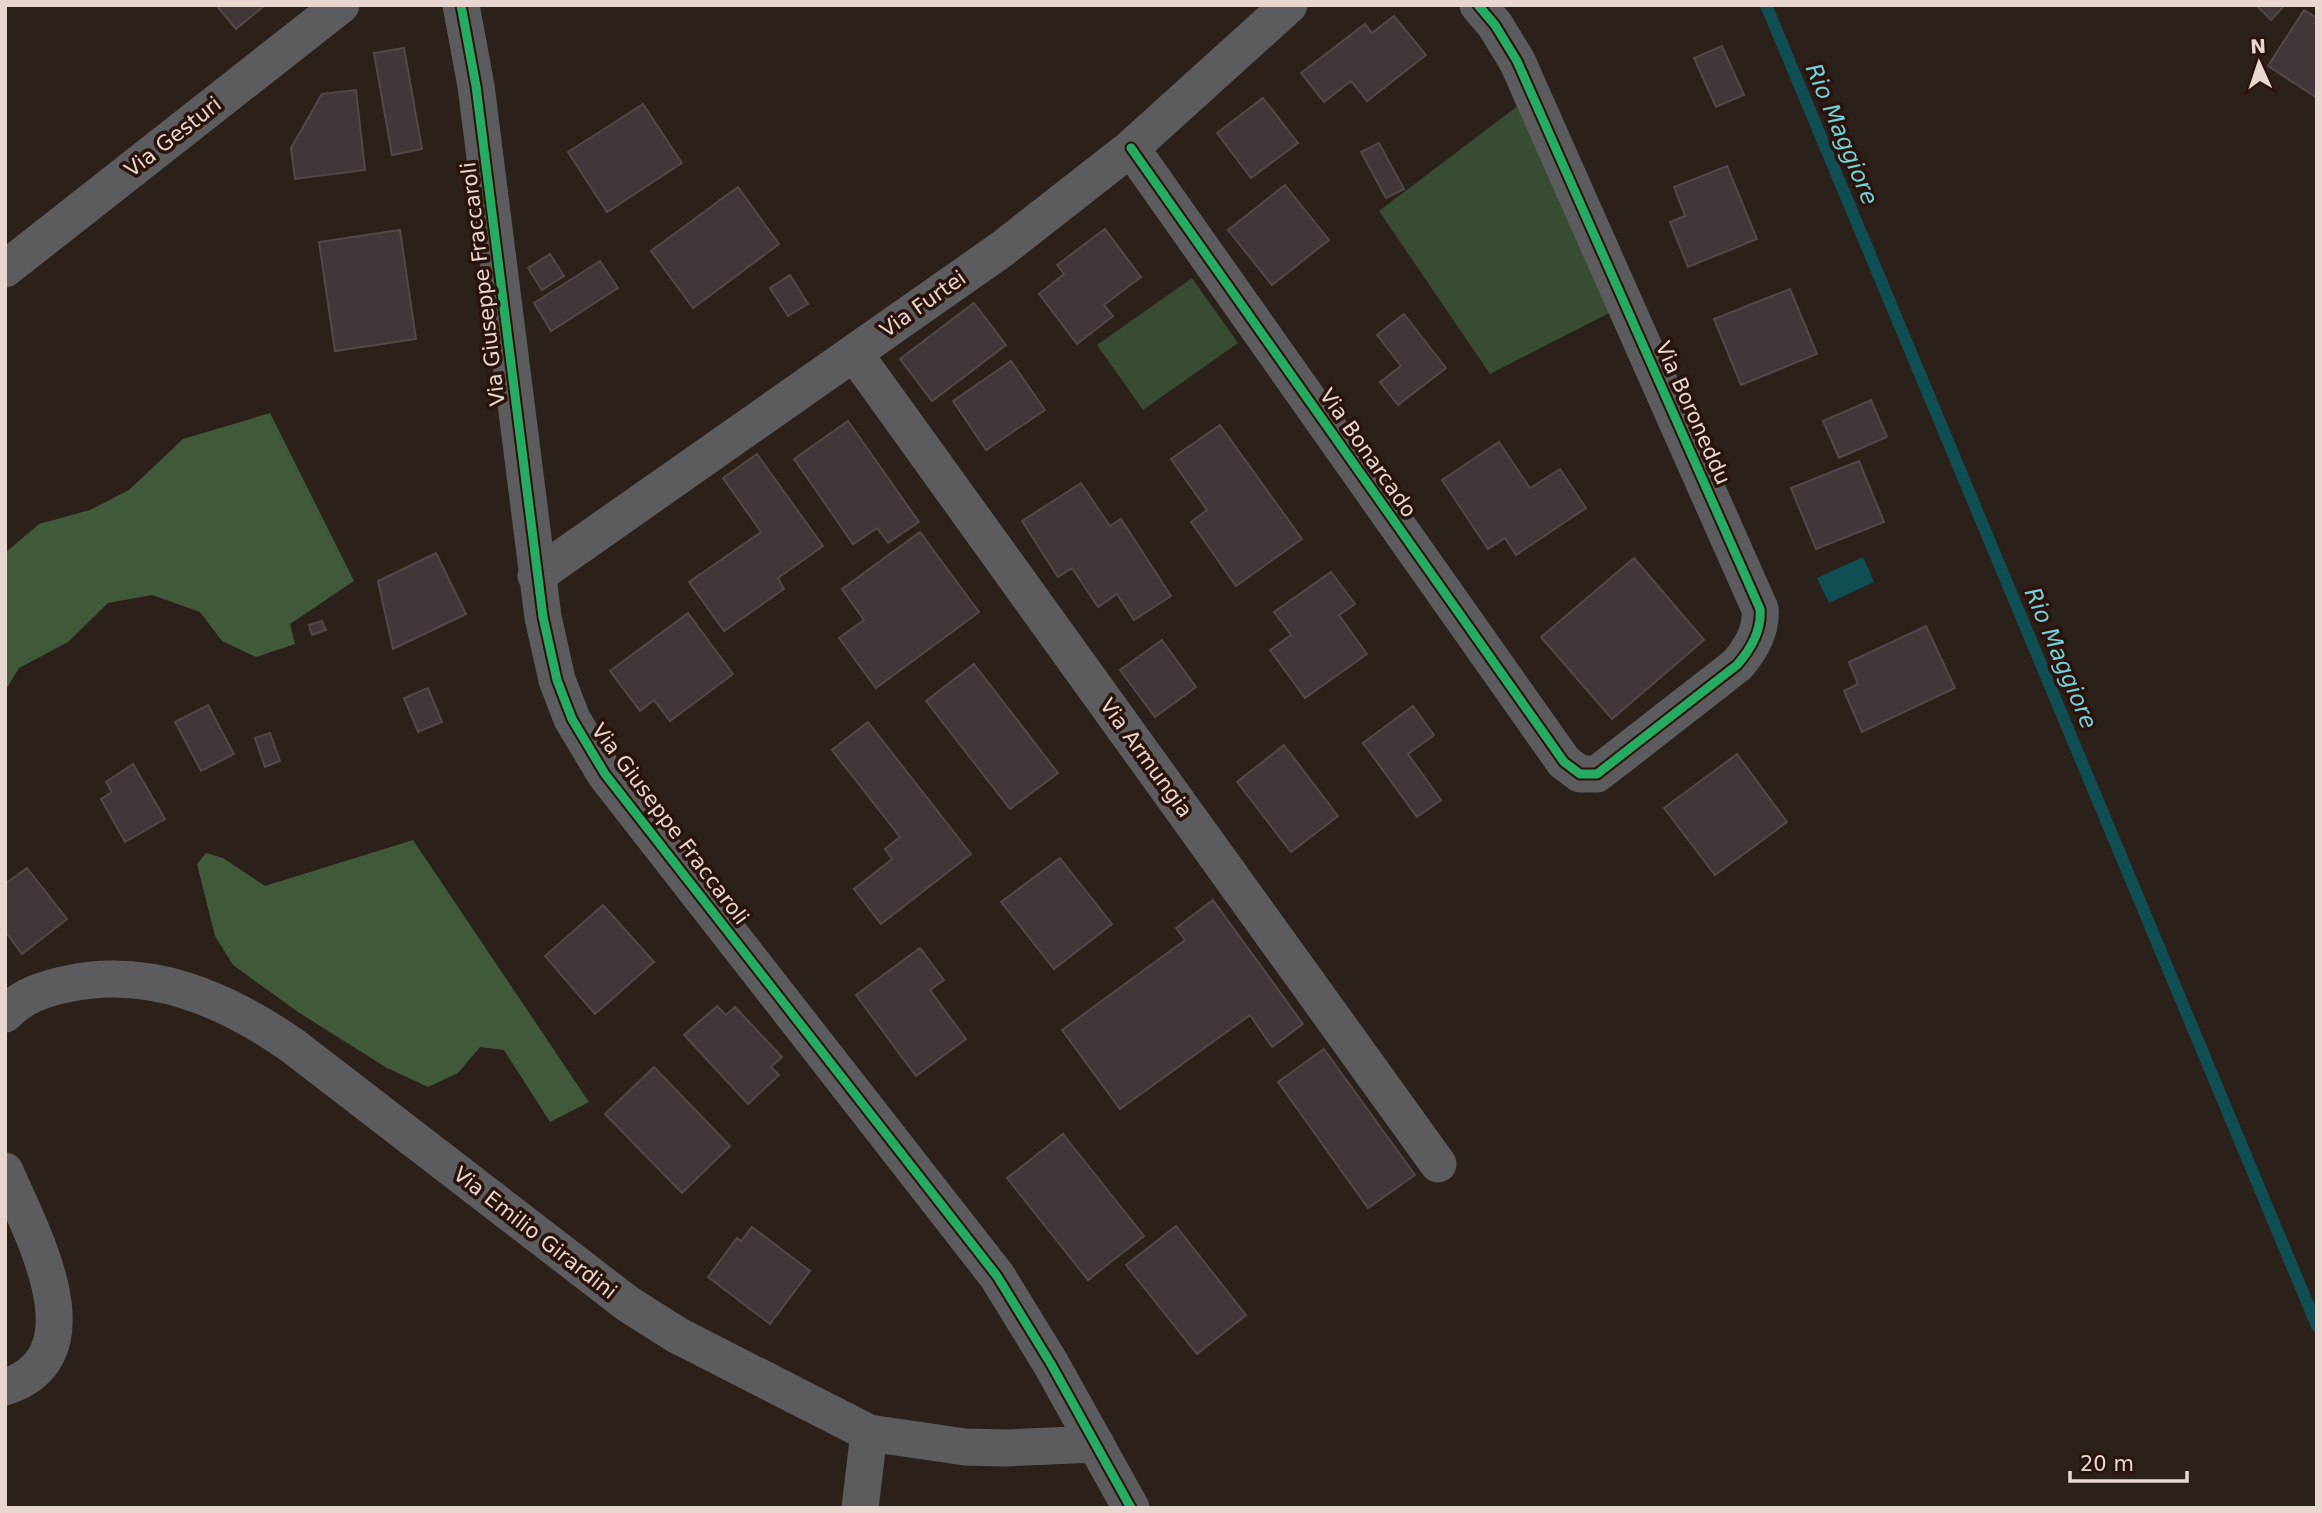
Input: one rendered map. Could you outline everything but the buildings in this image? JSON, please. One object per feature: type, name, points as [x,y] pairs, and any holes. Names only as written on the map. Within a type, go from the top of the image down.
[{"type":"street","name":"Via Gesturi","points":[[5,269],[341,5]]},
{"type":"street","name":"Via Giuseppe Fraccaroli","points":[[461,5],[475,74],[537,576],[557,680],[572,719],[590,753],[997,1276],[1131,1508]]},
{"type":"street","name":"Via Furtei","points":[[537,576],[1002,249],[1131,148],[1289,5]]},
{"type":"street","name":"Via Boroneddu","points":[[1478,5],[1495,24],[1517,61],[1760,609],[1758,632],[1737,665],[1605,769],[1597,774],[1580,774]]},
{"type":"street","name":"Via Bonarcado","points":[[1131,148],[1564,762],[1580,774]]},
{"type":"street","name":"Via Armungia","points":[[854,353],[1438,1164]]},
{"type":"street","name":"Via Emilio Girardini","points":[[5,1014],[26,997],[41,990],[82,980],[168,984],[196,993],[262,1024],[293,1046],[628,1304],[677,1335],[869,1433],[965,1447],[1096,1444]]},
{"type":"street","points":[[5,1171],[47,1271],[54,1303],[52,1342],[46,1356],[29,1377],[5,1387]]},
{"type":"street","points":[[860,1508],[869,1433]]},
{"type":"green space","points":[[1519,105],[1617,309],[1490,374],[1379,211]]},
{"type":"green space","points":[[1192,278],[1238,343],[1143,410],[1097,345]]},
{"type":"green space","points":[[270,413],[354,581],[290,624],[295,644],[256,657],[222,641],[200,612],[152,595],[108,603],[68,642],[19,668],[5,691],[5,553],[39,524],[90,510],[129,490],[183,439]]},
{"type":"green space","points":[[413,840],[589,1102],[550,1122],[504,1050],[480,1047],[458,1073],[428,1087],[387,1068],[298,1012],[233,965],[215,936],[197,864],[206,853],[223,858],[265,886]]},
{"type":"water","points":[[1863,557],[1874,582],[1829,603],[1817,578]]},
{"type":"waterway","name":"Rio Maggiore","points":[[1766,5],[2317,1326]]},
{"type":"cycle path","points":[[461,5],[476,86],[543,617],[557,680],[572,719],[605,774],[997,1276],[1051,1364],[1131,1508]]},
{"type":"cycle path","points":[[1131,148],[1564,762],[1580,774],[1597,774],[1737,665],[1754,639],[1759,625],[1760,609],[1517,61],[1495,25],[1478,5]]}]
